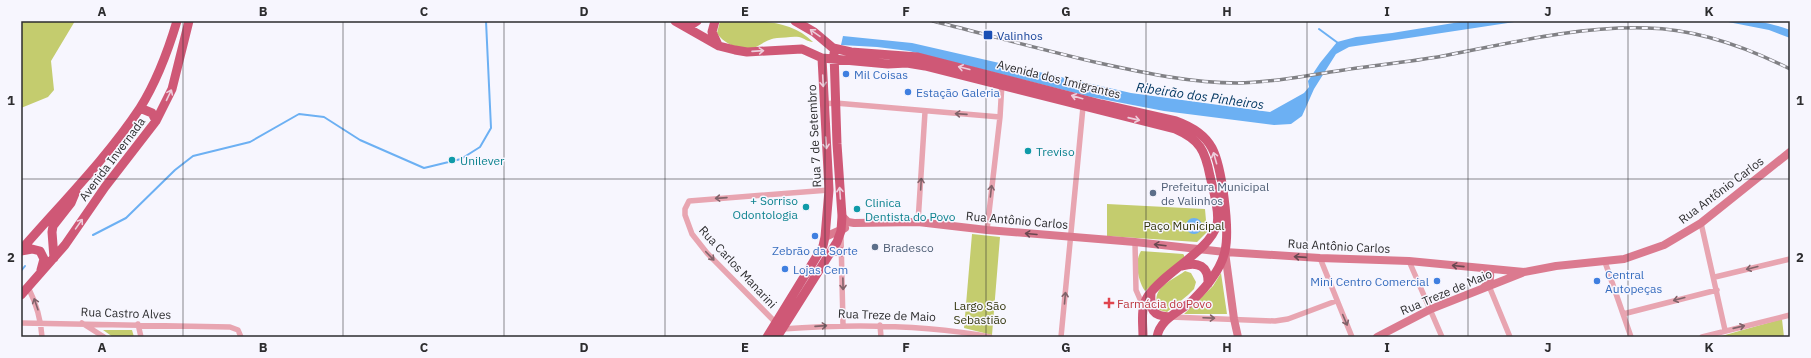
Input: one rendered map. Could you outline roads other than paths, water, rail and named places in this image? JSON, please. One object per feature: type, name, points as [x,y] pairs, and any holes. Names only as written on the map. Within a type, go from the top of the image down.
[{"type":"main road","name":"Avenida Invernada","points":[[21,251],[114,142],[140,108],[160,71],[177,21]]},
{"type":"main road","name":"Avenida Invernada","points":[[21,295],[65,245],[105,187],[156,121],[175,80],[189,21]]},
{"type":"main road","points":[[679,23],[691,25],[697,21]]},
{"type":"main road","points":[[715,21],[712,32],[719,46]]},
{"type":"main road","points":[[795,21],[814,32],[833,48]]},
{"type":"main road","name":"Avenida dos Imigrantes","points":[[679,23],[719,46],[747,52],[802,49],[822,58],[888,64],[907,63],[1002,81],[1176,121],[1187,125],[1208,142],[1213,150],[1218,170],[1226,222],[1225,252]]},
{"type":"main road","points":[[172,36],[175,36],[178,39],[175,80]]},
{"type":"main road","name":"Avenida dos Imigrantes","points":[[833,48],[851,52],[918,56],[1083,107],[1175,129],[1187,134],[1202,148],[1207,158],[1217,212],[1217,224],[1212,234],[1199,250],[1151,291]]},
{"type":"main road","name":"Rua 7 de Setembro","points":[[833,48],[835,59],[835,103],[842,216],[841,231]]},
{"type":"main road","name":"Rua 7 de Setembro","points":[[778,330],[823,246],[825,237],[829,190],[822,58]]},
{"type":"main road","points":[[140,108],[152,114],[156,121]]},
{"type":"main road","name":"Rua Antônio Carlos","points":[[854,223],[918,222],[987,230],[1135,242],[1199,250],[1320,258],[1409,261],[1524,272],[1556,266],[1605,262],[1631,257],[1664,245],[1701,223],[1790,152]]},
{"type":"main road","points":[[54,258],[52,239],[53,226],[71,203],[78,184]]},
{"type":"main road","points":[[842,216],[848,222],[854,223]]},
{"type":"main road","points":[[825,237],[841,231],[854,223]]},
{"type":"main road","points":[[767,337],[778,330],[837,242],[841,231]]},
{"type":"main road","points":[[52,239],[65,245]]},
{"type":"main road","points":[[21,251],[32,249],[40,252],[44,259],[38,275]]},
{"type":"main road","points":[[830,253],[834,251],[842,252]]},
{"type":"main road","points":[[1157,337],[1162,325],[1170,317],[1193,300],[1208,284],[1217,271],[1225,252]]},
{"type":"main road","points":[[1225,252],[1234,319],[1238,337]]},
{"type":"main road","points":[[1179,267],[1192,263],[1198,264],[1208,276],[1208,284]]},
{"type":"main road","points":[[1486,269],[1490,273],[1490,279],[1486,288]]},
{"type":"main road","name":"Rua Treze de Maio","points":[[1377,337],[1431,309],[1524,272]]},
{"type":"main road","points":[[1143,337],[1143,306],[1151,291]]},
{"type":"main road","points":[[1151,291],[1151,305],[1155,313],[1159,316],[1170,317]]},
{"type":"street","points":[[987,230],[1000,117],[1002,81]]},
{"type":"street","points":[[824,104],[835,103],[925,112],[1000,117]]},
{"type":"street","points":[[1061,337],[1083,107]]},
{"type":"street","points":[[918,222],[925,112]]},
{"type":"street","name":"Rua Carlos Manarini","points":[[778,330],[698,243],[687,224],[685,209],[689,201],[829,190]]},
{"type":"street","points":[[1701,223],[1715,277],[1725,330]]},
{"type":"street","points":[[841,231],[843,325]]},
{"type":"street","points":[[1135,242],[1136,290],[1143,306]]},
{"type":"street","points":[[1320,258],[1336,301],[1352,337]]},
{"type":"street","points":[[1715,277],[1790,258]]},
{"type":"street","points":[[1409,261],[1442,337]]},
{"type":"street","points":[[1605,262],[1631,337]]},
{"type":"street","points":[[28,287],[36,302],[41,322],[42,337]]},
{"type":"street","points":[[1486,288],[1510,337]]},
{"type":"street","points":[[1623,314],[1717,290]]},
{"type":"street","points":[[1170,317],[1275,321],[1288,319],[1336,301]]},
{"type":"street","points":[[1702,337],[1725,330],[1790,315]]},
{"type":"street","name":"Rua Castro Alves","points":[[21,322],[230,327],[238,330],[241,337]]},
{"type":"street","points":[[82,323],[104,337]]},
{"type":"street","points":[[138,324],[141,337]]},
{"type":"street","name":"Rua Treze de Maio","points":[[778,330],[843,325],[880,325],[990,337]]},
{"type":"street","points":[[880,325],[881,337]]},
{"type":"water","points":[[1466,21],[1521,21],[1349,47],[1336,54],[1314,89],[1302,116],[1291,124],[1274,125],[1164,111],[1091,97],[909,51],[841,45],[843,36],[912,43],[1131,93],[1270,112],[1304,93],[1309,87],[1308,81],[1337,42],[1356,37],[1392,33]]},
{"type":"water","points":[[1723,21],[1749,21],[1772,24],[1790,30],[1790,38],[1769,30]]},
{"type":"water","points":[[1194,218],[1201,223],[1202,226],[1197,233],[1194,234],[1187,229],[1186,226],[1191,219]]},
{"type":"waterway","points":[[93,235],[126,218],[175,170],[193,156],[250,142],[299,114],[324,117],[360,140],[424,168],[461,159],[480,147],[491,128],[486,21]]},
{"type":"waterway","points":[[1319,29],[1338,43]]},
{"type":"waterway","points":[[21,271],[25,266]]},
{"type":"railway","points":[[933,21],[1116,67],[1168,77],[1220,83],[1249,83],[1282,80],[1354,68],[1443,56],[1545,36],[1621,28],[1666,29],[1703,36],[1756,53],[1790,69]]},
{"type":"place","name":"Valinhos","points":[[988,35]]},
{"type":"place","name":"Mil Coisas","points":[[846,74]]},
{"type":"place","name":"Estação Galeria","points":[[908,92]]},
{"type":"place","name":"Treviso","points":[[1028,151]]},
{"type":"place","name":"Unilever","points":[[452,160]]},
{"type":"place","name":"Prefeitura Municipal de Valinhos","points":[[1153,193]]},
{"type":"place","name":"+ Sorriso Odontologia","points":[[806,207]]},
{"type":"place","name":"Clinica Dentista do Povo","points":[[857,209]]},
{"type":"place","name":"Zebrão da Sorte","points":[[815,236]]},
{"type":"place","name":"Bradesco","points":[[875,247]]},
{"type":"place","name":"Lojas Cem","points":[[785,269]]},
{"type":"place","name":"Mini Centro Comercial","points":[[1437,281]]},
{"type":"place","name":"Central Autopeças","points":[[1597,281]]},
{"type":"place","name":"Farmácia do Povo","points":[[1109,303]]},
{"type":"water label","name":"Ribeirão dos Pinheiros","points":[[1200,96]]},
{"type":"park label","name":"Paço Municipal","points":[[1184,225]]},
{"type":"park label","name":"Largo São Sebastião","points":[[980,312]]}]
